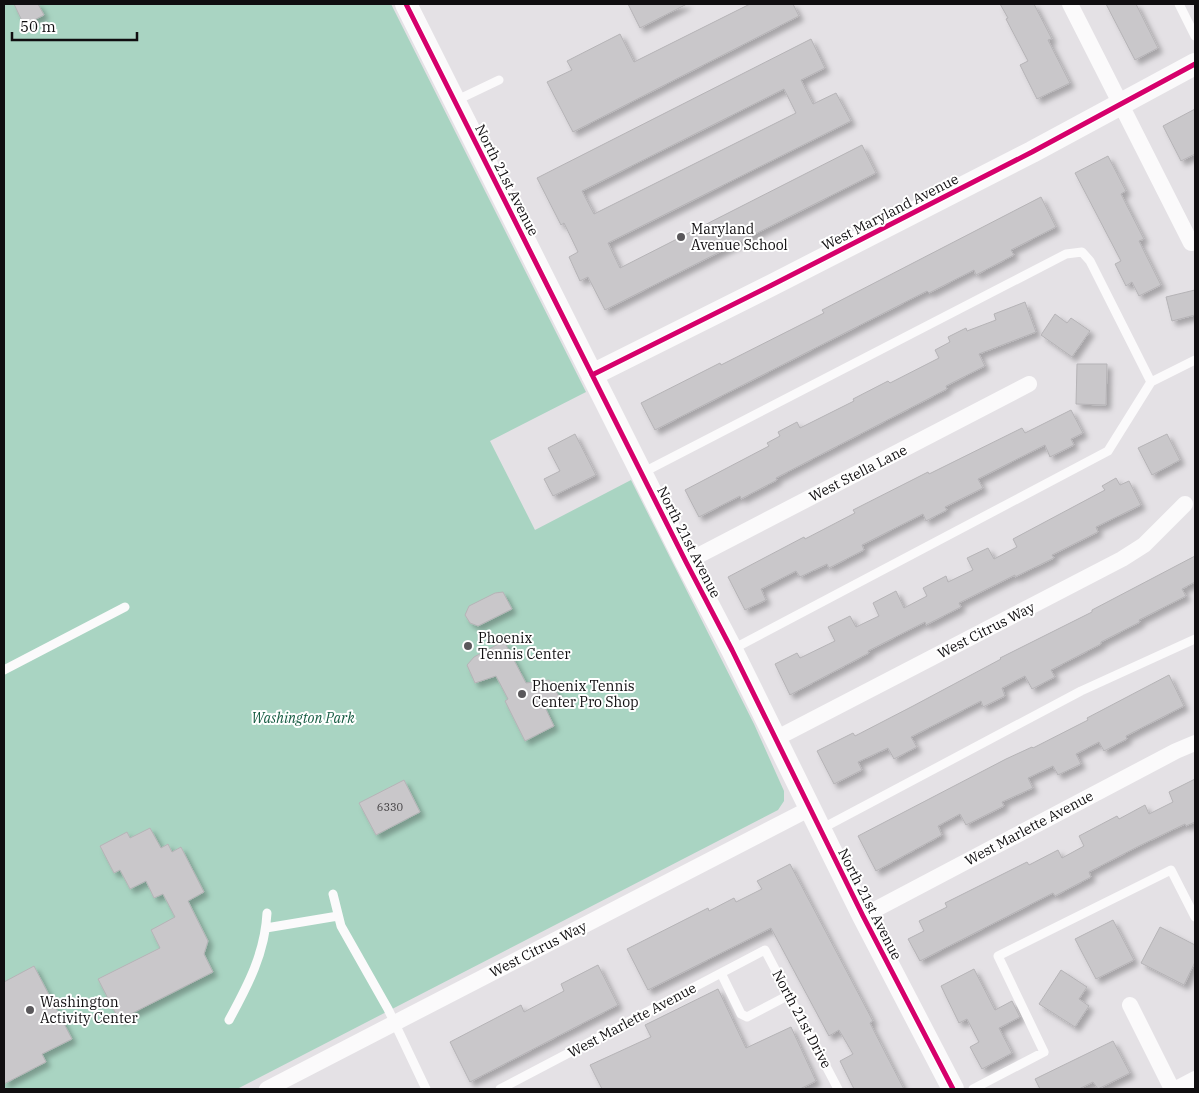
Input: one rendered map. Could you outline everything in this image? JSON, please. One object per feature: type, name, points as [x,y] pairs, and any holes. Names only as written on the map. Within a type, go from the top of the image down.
[{"type":"street","name":"North 21st Avenue","points":[[406,4],[732,650],[809,809],[953,1089]]},
{"type":"street","points":[[1070,4],[1190,243]]},
{"type":"street","name":"West Maryland Avenue","points":[[592,375],[1032,152],[1195,64]]},
{"type":"street","name":"West Stella Lane","points":[[686,562],[1029,384]]},
{"type":"street","name":"West Citrus Way","points":[[775,739],[1122,559],[1144,545],[1185,504]]},
{"type":"street","name":"West Marlette Avenue","points":[[863,916],[1176,750],[1195,742]]},
{"type":"street","name":"West Citrus Way","points":[[267,1089],[809,809]]},
{"type":"street","points":[[1130,1005],[1174,1089],[1195,1079]]},
{"type":"lane","points":[[1179,4],[1195,36]]},
{"type":"lane","points":[[454,101],[499,80]]},
{"type":"lane","points":[[642,473],[1066,254],[1082,252],[1090,262],[1151,382]]},
{"type":"lane","points":[[732,650],[1108,451],[1151,382],[1195,360]]},
{"type":"lane","points":[[4,670],[125,607]]},
{"type":"lane","points":[[820,830],[1081,691],[1195,639]]},
{"type":"lane","points":[[973,1089],[1044,1052],[998,956],[1171,870],[1195,917]]},
{"type":"lane","points":[[333,894],[341,926],[395,1023],[426,1089]]},
{"type":"lane","points":[[229,1020],[251,979],[265,935],[267,913]]},
{"type":"lane","points":[[266,928],[338,916]]},
{"type":"lane","name":"West Marlette Avenue","points":[[500,1089],[765,950]]},
{"type":"lane","name":"North 21st Drive","points":[[765,950],[838,1089]]},
{"type":"lane","points":[[721,973],[741,1014],[747,1017],[789,995]]},
{"type":"green space","name":"Washington Park","points":[[4,4],[391,4],[586,392],[490,441],[535,530],[631,480],[754,724],[784,791],[784,801],[778,810],[237,1089],[4,1089]]},
{"type":"building","points":[[14,4],[38,4],[44,15],[24,25]]},
{"type":"building","points":[[628,4],[687,4],[640,28]]},
{"type":"building","points":[[750,4],[793,4],[799,16],[573,132],[547,82],[572,70],[567,61],[620,34],[634,62]]},
{"type":"building","points":[[1000,4],[1034,4],[1052,39],[1048,40],[1070,83],[1037,99],[1020,65],[1028,61]]},
{"type":"building","points":[[1106,4],[1136,4],[1158,48],[1135,60]]},
{"type":"building","points":[[811,39],[825,68],[801,80],[813,104],[836,93],[851,121],[608,243],[620,268],[862,145],[876,173],[605,310],[588,277],[580,281],[569,257],[578,252],[564,223],[561,225],[537,178]],"holes":[[[784,89],[796,113],[594,214],[582,191]]]},
{"type":"building","points":[[1195,109],[1195,154],[1181,161],[1163,126]]},
{"type":"building","points":[[1108,156],[1126,191],[1121,194],[1144,239],[1139,241],[1161,285],[1139,296],[1132,282],[1126,286],[1115,264],[1121,261],[1075,173]]},
{"type":"building","points":[[1041,197],[1056,227],[1011,250],[1014,255],[976,275],[974,270],[929,293],[927,291],[655,430],[641,403],[824,313],[822,310]]},
{"type":"building","points":[[1195,290],[1195,315],[1172,321],[1166,297]]},
{"type":"building","points":[[1025,302],[1036,332],[979,354],[985,366],[946,386],[947,389],[776,478],[777,480],[741,499],[740,496],[699,517],[685,490],[769,446],[767,443],[780,436],[778,432],[797,422],[800,428],[854,401],[853,399],[888,381],[890,383],[939,358],[935,350],[950,342],[948,337],[966,328],[967,331],[996,320],[994,314]]},
{"type":"building","points":[[1055,314],[1067,323],[1071,318],[1090,331],[1072,357],[1041,335]]},
{"type":"building","points":[[1077,364],[1107,364],[1106,405],[1076,404]]},
{"type":"building","points":[[1071,410],[1083,433],[1071,439],[1074,445],[1050,457],[1045,445],[978,479],[983,488],[945,507],[947,510],[926,521],[923,514],[862,545],[864,550],[829,568],[827,564],[800,577],[796,571],[761,589],[766,600],[745,610],[728,577],[804,537],[805,539],[855,513],[853,510],[928,472],[929,474],[1022,428],[1025,433]]},
{"type":"building","points":[[575,434],[596,475],[553,496],[544,479],[560,471],[548,448]]},
{"type":"building","points":[[1167,434],[1180,460],[1152,475],[1138,448]]},
{"type":"building","points":[[1116,478],[1120,485],[1129,481],[1141,505],[1096,527],[1098,532],[1052,555],[1054,558],[959,603],[961,607],[926,625],[925,622],[868,651],[869,653],[790,695],[775,664],[797,653],[800,658],[835,641],[828,627],[850,616],[856,627],[879,616],[873,603],[896,591],[904,608],[927,596],[923,588],[946,576],[948,582],[973,570],[967,558],[988,548],[994,559],[1017,547],[1013,539],[1105,490],[1102,486]]},
{"type":"building","points":[[1195,556],[1195,582],[1182,589],[1186,596],[1139,620],[1140,622],[1051,670],[1055,677],[1032,689],[1025,676],[1002,688],[1005,696],[983,707],[981,701],[911,737],[917,747],[894,759],[888,748],[858,762],[862,770],[834,784],[817,751],[853,733],[855,736]]},
{"type":"building","points":[[503,592],[512,609],[478,626],[470,623],[465,615],[469,606],[495,593]]},
{"type":"building","name":"Phoenix Tennis Center Pro Shop","points":[[504,641],[526,683],[549,680],[560,698],[543,703],[554,726],[525,741],[505,701],[508,699],[496,676],[475,683],[467,665],[474,657]]},
{"type":"building","points":[[1169,675],[1184,706],[1126,736],[1127,739],[1104,751],[1099,742],[1076,754],[1081,764],[1058,775],[1053,766],[1028,778],[1033,788],[1002,802],[1004,806],[966,825],[960,814],[938,826],[942,835],[876,871],[858,836],[1006,759],[1033,748],[1088,720],[1087,718]]},
{"type":"building","points":[[1195,779],[1195,822],[1186,826],[1185,824],[1139,846],[1089,872],[1091,877],[1055,896],[1053,893],[920,961],[908,939],[924,931],[919,921],[947,907],[945,903],[1027,862],[1029,865],[1058,850],[1062,858],[1084,846],[1079,836],[1117,816],[1119,819],[1145,805],[1149,814],[1173,802],[1169,792]]},
{"type":"building","points":[[404,780],[420,812],[376,835],[359,803]]},
{"type":"building","points":[[150,828],[161,848],[168,844],[172,852],[181,847],[204,892],[188,901],[208,941],[204,954],[213,972],[119,1020],[98,979],[160,948],[151,930],[175,917],[163,894],[154,898],[146,881],[130,889],[120,870],[114,873],[100,846],[127,832],[130,838]]},
{"type":"building","points":[[790,864],[873,1021],[870,1023],[904,1089],[854,1089],[840,1061],[853,1054],[839,1030],[829,1036],[771,928],[648,990],[627,949],[708,908],[709,911],[734,898],[736,902],[762,889],[757,881]]},
{"type":"building","points":[[1113,920],[1134,960],[1096,979],[1075,939]]},
{"type":"building","points":[[1160,927],[1195,945],[1195,962],[1184,985],[1141,963]]},
{"type":"building","points":[[598,965],[618,1005],[470,1082],[450,1042],[521,1005],[524,1012],[564,991],[561,984]]},
{"type":"building","name":"Washington Activity Center","points":[[34,966],[72,1039],[42,1054],[46,1062],[4,1084],[4,982]]},
{"type":"building","points":[[974,969],[995,1010],[1012,1001],[1020,1017],[999,1028],[1012,1053],[982,1069],[970,1047],[979,1042],[967,1019],[959,1023],[941,986]]},
{"type":"building","points":[[1061,970],[1087,987],[1079,999],[1089,1006],[1075,1027],[1039,1004]]},
{"type":"building","points":[[718,989],[746,1048],[791,1027],[816,1081],[800,1089],[602,1089],[590,1065],[651,1037],[645,1025]]},
{"type":"building","points":[[1113,1041],[1130,1073],[1098,1089],[1093,1082],[1079,1089],[1040,1089],[1035,1079]]},
{"type":"cycle path","points":[[406,4],[732,650],[863,916],[953,1089]]},
{"type":"cycle path","points":[[592,375],[1032,152],[1195,64]]},
{"type":"place","name":"Maryland Avenue School","points":[[681,237]]},
{"type":"place","name":"Phoenix Tennis Center","points":[[468,646]]},
{"type":"place","name":"Phoenix Tennis Center Pro Shop","points":[[522,694]]},
{"type":"place","name":"Washington Activity Center","points":[[30,1010]]}]
